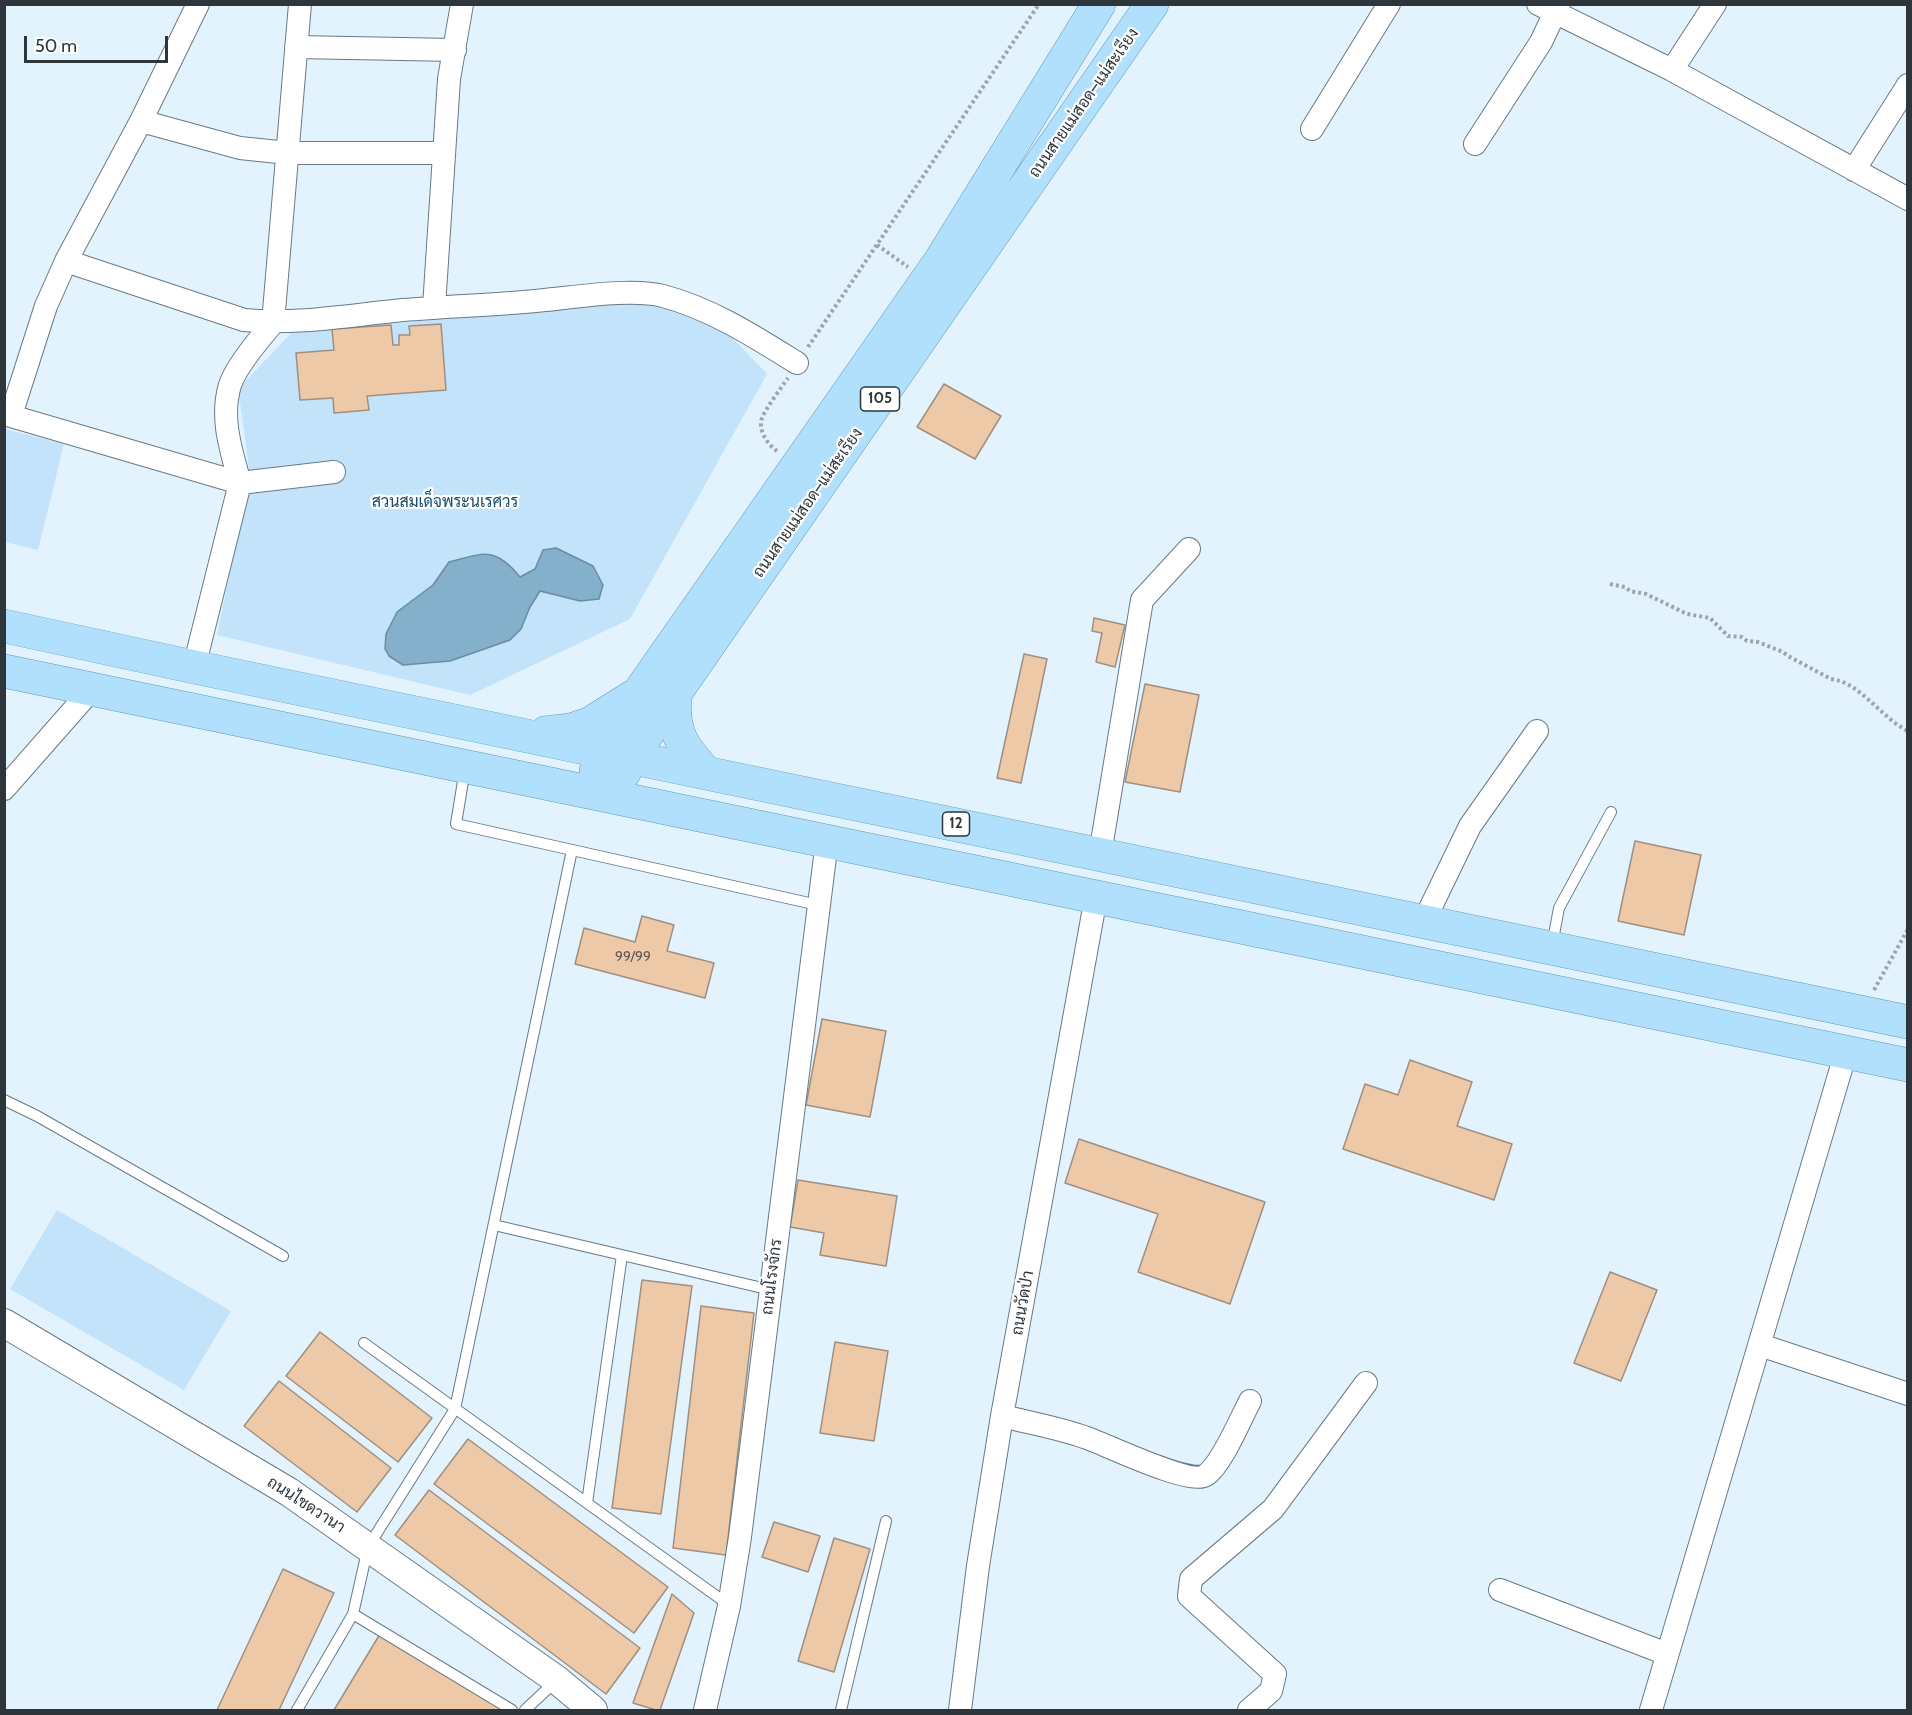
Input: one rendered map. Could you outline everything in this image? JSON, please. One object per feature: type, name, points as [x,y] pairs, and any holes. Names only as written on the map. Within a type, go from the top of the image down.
[{"type":"main road","name":"ถนนสายแม่สอด–แม่สะเรียง","points":[[619,755],[675,695],[944,272],[1099,4]]},
{"type":"main road","name":"ถนนสายแม่สอด–แม่สะเรียง","points":[[598,794],[619,755],[638,694],[798,464],[1152,4]]},
{"type":"main road","name":"12","points":[[4,626],[1908,1022]]},
{"type":"main road","points":[[4,671],[1908,1065]]},
{"type":"main road","points":[[525,735],[571,730],[591,723],[638,694]]},
{"type":"main road","points":[[675,695],[673,717],[678,735],[689,754],[706,773]]},
{"type":"main road","points":[[1470,974],[1477,933]]},
{"type":"street","points":[[198,4],[141,121],[66,261],[46,306],[8,415],[240,483],[334,472]]},
{"type":"street","points":[[194,667],[240,483],[228,441],[225,410],[231,383],[260,338],[273,323],[300,4]]},
{"type":"street","points":[[434,307],[449,79],[462,4]]},
{"type":"street","points":[[1312,129],[1389,4]]},
{"type":"street","points":[[1672,70],[1715,4]]},
{"type":"street","points":[[1475,144],[1541,42],[1551,7],[1672,70],[1908,199]]},
{"type":"street","points":[[296,47],[455,50]]},
{"type":"street","points":[[1854,170],[1908,85]]},
{"type":"street","points":[[141,121],[240,148],[288,153],[444,153]]},
{"type":"street","points":[[66,261],[244,320],[273,323],[434,307],[496,305],[626,293],[661,295],[705,310],[797,363]]},
{"type":"street","points":[[1100,854],[1142,600],[1189,549]]},
{"type":"street","points":[[4,789],[92,689]]},
{"type":"street","points":[[1424,921],[1470,826],[1537,731]]},
{"type":"street","name":"ถนนโรงจักร","points":[[705,1710],[729,1606],[740,1537],[827,841]]},
{"type":"street","name":"ถนนวัดป่า","points":[[960,1710],[978,1566],[1002,1416],[1096,897]]},
{"type":"street","points":[[1651,1710],[1846,1052]]},
{"type":"street","name":"ถนนไชดวานา","points":[[4,1323],[289,1492],[557,1680],[593,1710]]},
{"type":"street","points":[[1760,1345],[1908,1394]]},
{"type":"street","points":[[1250,1710],[1271,1691],[1275,1674],[1189,1596],[1191,1579],[1273,1509],[1366,1383]]},
{"type":"street","points":[[1002,1416],[1085,1437],[1172,1473],[1200,1479],[1207,1475],[1217,1463],[1250,1401]]},
{"type":"street","points":[[1500,1590],[1667,1654]]},
{"type":"lane","points":[[465,766],[456,824],[818,905]]},
{"type":"lane","points":[[1551,948],[1559,908],[1611,812]]},
{"type":"lane","points":[[297,1710],[353,1614],[368,1547],[455,1408],[572,850]]},
{"type":"lane","points":[[4,1100],[38,1116],[283,1256]]},
{"type":"lane","points":[[494,1225],[771,1290]]},
{"type":"lane","points":[[586,1503],[622,1255]]},
{"type":"lane","points":[[364,1343],[729,1606]]},
{"type":"lane","points":[[841,1710],[886,1521]]},
{"type":"lane","points":[[353,1614],[512,1710]]},
{"type":"lane","points":[[525,1710],[557,1680]]},
{"type":"path","points":[[798,464],[770,446],[763,434],[762,419],[797,363],[1039,4]]},
{"type":"path","points":[[877,245],[944,272]]},
{"type":"path","points":[[1610,584],[1625,586],[1630,591],[1646,594],[1688,614],[1710,618],[1728,636],[1758,642],[1783,652],[1831,679],[1839,679],[1869,699],[1893,723],[1908,731]]},
{"type":"path","points":[[1862,1012],[1908,929]]},
{"type":"green space","name":"สวนสมเด็จพระนเรศวร","points":[[658,300],[727,332],[767,374],[630,619],[470,695],[217,635],[250,474],[238,389],[292,332]]},
{"type":"green space","points":[[5,429],[64,444],[38,550],[5,542]]},
{"type":"green space","points":[[57,1210],[231,1311],[184,1390],[10,1289]]},
{"type":"shaded area","points":[[556,548],[593,566],[603,585],[599,599],[580,601],[540,591],[521,629],[510,640],[450,661],[403,665],[389,656],[385,649],[386,634],[397,612],[433,585],[449,562],[488,554],[503,560],[520,577],[535,569],[543,550]]},
{"type":"building","points":[[441,324],[446,390],[367,396],[369,410],[334,413],[333,398],[300,400],[296,353],[334,350],[332,329],[391,325],[393,345],[399,345],[399,335],[410,335],[409,326]]},
{"type":"building","points":[[944,384],[1001,416],[975,459],[917,427]]},
{"type":"building","points":[[1094,618],[1125,625],[1115,667],[1096,662],[1102,633],[1092,631]]},
{"type":"building","points":[[1024,654],[1047,659],[1021,783],[997,778]]},
{"type":"building","points":[[1145,684],[1199,695],[1180,792],[1125,782]]},
{"type":"building","points":[[1635,841],[1701,855],[1684,935],[1618,921]]},
{"type":"building","points":[[642,916],[674,925],[667,951],[714,963],[705,998],[575,964],[584,928],[635,942]]},
{"type":"building","points":[[822,1019],[886,1031],[870,1117],[806,1105]]},
{"type":"building","points":[[1410,1060],[1472,1082],[1457,1126],[1512,1144],[1494,1200],[1343,1149],[1365,1084],[1398,1095]]},
{"type":"building","points":[[1079,1139],[1265,1202],[1230,1304],[1138,1272],[1158,1214],[1065,1183]]},
{"type":"building","points":[[798,1180],[897,1196],[886,1266],[820,1255],[824,1233],[790,1227]]},
{"type":"building","points":[[1610,1272],[1657,1290],[1621,1381],[1574,1363]]},
{"type":"building","points":[[642,1280],[692,1286],[661,1514],[612,1508]]},
{"type":"building","points":[[701,1306],[754,1313],[726,1555],[673,1548]]},
{"type":"building","points":[[320,1332],[432,1418],[398,1462],[286,1376]]},
{"type":"building","points":[[835,1342],[888,1351],[874,1441],[820,1433]]},
{"type":"building","points":[[279,1381],[391,1468],[357,1512],[244,1426]]},
{"type":"building","points":[[468,1439],[668,1587],[634,1633],[434,1484]]},
{"type":"building","points":[[429,1490],[640,1648],[606,1694],[395,1535]]},
{"type":"building","points":[[774,1522],[820,1536],[808,1572],[762,1557]]},
{"type":"building","points":[[834,1538],[870,1549],[834,1672],[798,1661]]},
{"type":"building","points":[[283,1569],[334,1593],[279,1710],[217,1710]]},
{"type":"building","points":[[672,1594],[694,1613],[660,1710],[656,1710],[633,1703]]},
{"type":"building","points":[[380,1634],[508,1710],[334,1710]]}]
